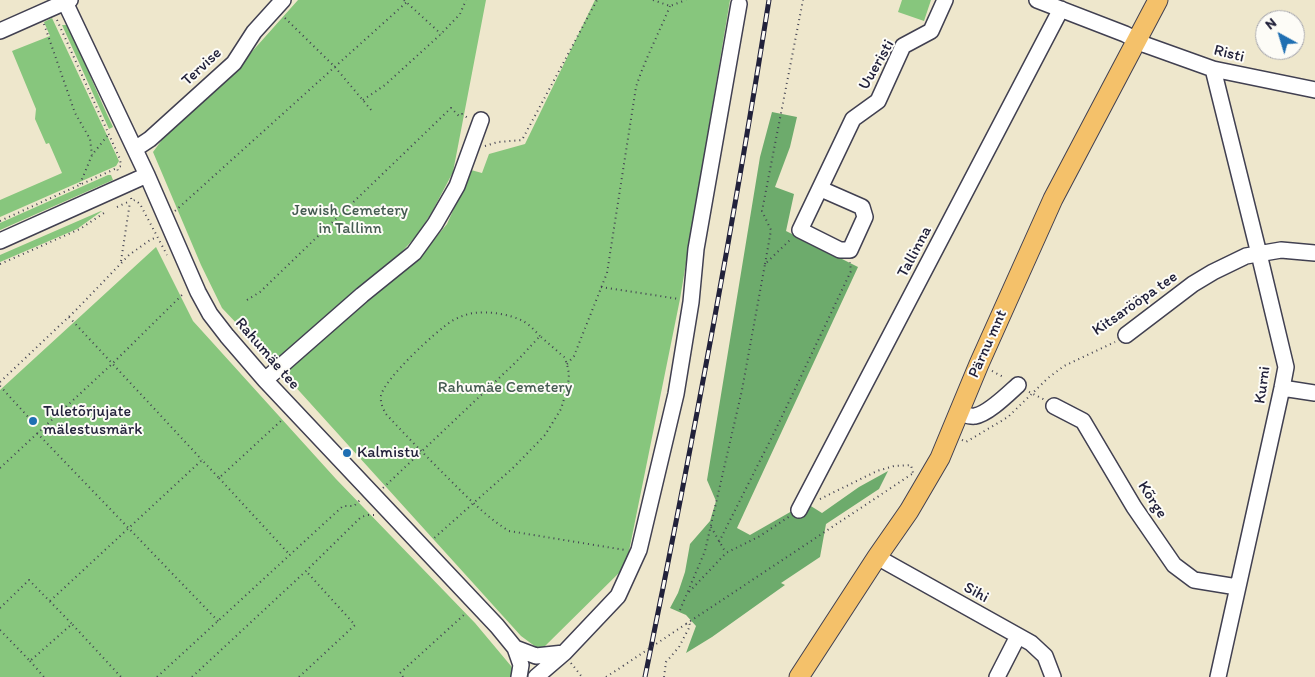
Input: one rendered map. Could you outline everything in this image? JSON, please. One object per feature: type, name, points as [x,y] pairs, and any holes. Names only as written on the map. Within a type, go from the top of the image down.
[{"type":"main road","name":"Pärnu mnt","points":[[799,677],[909,511],[940,458],[1053,199],[1158,0]]},
{"type":"street","name":"Uueristi","points":[[800,230],[853,120],[878,101],[903,46],[931,32],[945,0]]},
{"type":"street","points":[[1037,0],[1138,40]]},
{"type":"street","points":[[0,31],[61,4]]},
{"type":"street","name":"Rahumäe tee","points":[[61,4],[135,149],[183,260],[206,307],[226,336],[368,492],[516,648]]},
{"type":"street","name":"Tervise","points":[[135,149],[150,139],[234,63],[254,32],[280,4]]},
{"type":"street","points":[[536,677],[564,653],[618,596],[639,550],[676,394],[691,302],[696,248],[739,4]]},
{"type":"street","name":"Tallinna","points":[[799,510],[1061,9]]},
{"type":"street","name":"Risti","points":[[1138,40],[1213,69],[1315,90]]},
{"type":"street","name":"Kurni","points":[[1213,69],[1286,367],[1218,677]]},
{"type":"street","points":[[265,380],[362,295],[414,253],[436,224],[457,186],[470,149],[475,119]]},
{"type":"street","points":[[0,242],[147,175]]},
{"type":"street","points":[[800,230],[840,250],[850,250],[865,217],[865,212],[862,207],[821,189]]},
{"type":"street","name":"Kitsarööpa tee","points":[[1126,335],[1194,284],[1213,272],[1246,256],[1281,250],[1315,253]]},
{"type":"street","points":[[959,413],[975,416],[1003,399],[1018,385]]},
{"type":"street","points":[[1282,388],[1315,393]]},
{"type":"street","name":"Kõrge","points":[[1054,406],[1083,420],[1134,507],[1174,565],[1194,580],[1238,587]]},
{"type":"street","points":[[368,492],[380,513],[417,553],[440,566]]},
{"type":"street","name":"Sihi","points":[[877,557],[1031,643],[1045,656],[1053,677]]},
{"type":"street","points":[[997,677],[1018,636]]},
{"type":"street","points":[[516,648],[536,656],[564,653]]},
{"type":"street","points":[[516,648],[521,665],[519,677]]},
{"type":"path","points":[[363,100],[385,85],[441,34],[460,14],[466,0]]},
{"type":"path","points":[[470,149],[498,142],[522,140],[597,0]]},
{"type":"path","points":[[653,0],[670,6],[686,0]]},
{"type":"path","points":[[680,610],[705,551],[742,390],[771,230],[762,211],[803,0]]},
{"type":"path","points":[[173,213],[407,1],[441,34]]},
{"type":"path","points":[[0,221],[121,166],[61,4]]},
{"type":"path","points":[[280,4],[372,111]]},
{"type":"path","points":[[567,364],[574,356],[607,273],[636,87],[643,65],[654,46],[670,6]]},
{"type":"path","points":[[40,14],[75,112],[90,139],[92,155]]},
{"type":"path","points":[[247,300],[260,292],[451,108],[460,116],[462,114],[475,119]]},
{"type":"path","points":[[80,184],[92,155],[109,134]]},
{"type":"path","points":[[117,168],[120,176]]},
{"type":"path","points":[[117,207],[131,200]]},
{"type":"path","points":[[0,382],[69,316],[128,255],[157,237],[140,204],[131,200]]},
{"type":"path","points":[[121,263],[131,200]]},
{"type":"path","points":[[0,264],[80,229],[104,213]]},
{"type":"path","points":[[765,264],[800,230]]},
{"type":"path","points":[[719,542],[776,429],[851,271],[850,250]]},
{"type":"path","points":[[601,287],[691,302]]},
{"type":"path","points":[[0,468],[112,364],[184,293]]},
{"type":"path","points":[[422,548],[474,504],[545,435],[561,409],[568,386],[569,374],[564,358],[524,321],[488,312],[468,314],[453,320],[440,329],[396,372],[381,395],[386,414],[474,504],[493,522],[509,531],[601,546],[639,550]]},
{"type":"path","points":[[69,316],[290,555]]},
{"type":"path","name":"Kitsarööpa tee","points":[[966,442],[1008,417],[1048,378],[1064,366],[1110,346],[1126,335]]},
{"type":"path","points":[[157,677],[343,506],[354,506],[368,492],[372,480],[382,489],[516,362],[540,336]]},
{"type":"path","points":[[0,386],[30,419]]},
{"type":"path","points":[[219,478],[285,417]]},
{"type":"path","points":[[38,433],[218,621]]},
{"type":"path","points":[[50,601],[202,460]]},
{"type":"path","points":[[687,595],[726,554],[760,536],[799,510],[877,471],[907,464],[911,465],[913,473]]},
{"type":"path","points":[[606,677],[918,469]]},
{"type":"path","points":[[192,677],[361,517],[376,515]]},
{"type":"path","points":[[710,526],[726,554]]},
{"type":"path","points":[[299,677],[355,625],[306,571]]},
{"type":"path","points":[[0,608],[29,580],[121,677]]},
{"type":"path","points":[[403,677],[400,673],[468,610]]},
{"type":"path","points":[[664,677],[666,662],[685,637],[690,626],[689,622]]},
{"type":"path","points":[[30,662],[72,624]]},
{"type":"path","points":[[0,630],[44,677]]},
{"type":"path","points":[[575,667],[582,677]]},
{"type":"green space","name":"Jewish Cemetery in Tallinn","points":[[298,0],[486,0],[453,172],[433,210],[419,233],[399,255],[274,363],[222,308],[201,265],[153,152],[170,129],[240,65]]},
{"type":"green space","name":"Rahumäe Cemetery","points":[[595,0],[730,0],[680,299],[626,566],[543,648],[536,647],[521,636],[282,372],[418,259],[447,224],[471,170],[482,173],[489,154],[525,144]]},
{"type":"green space","points":[[902,0],[931,0],[924,21],[898,12]]},
{"type":"green space","points":[[52,18],[119,161],[116,166],[0,217],[0,200],[62,173],[49,143],[46,144],[35,119],[36,109],[12,51],[50,36],[44,22]]},
{"type":"green space","points":[[62,25],[67,25],[79,50],[113,127],[109,129]]},
{"type":"green space","points":[[772,112],[797,117],[790,147],[775,187],[794,194],[786,231],[858,267],[737,528],[750,535],[806,503],[822,513],[859,487],[888,471],[879,489],[826,524],[820,557],[781,583],[785,585],[712,637],[686,653],[696,626],[686,615],[670,608],[678,593],[685,572],[690,544],[710,521],[716,501],[707,480],[760,157]]},
{"type":"green space","points":[[111,175],[113,180],[0,230],[0,223]]},
{"type":"green space","points":[[101,211],[77,229],[0,262],[0,255]]},
{"type":"green space","points":[[156,247],[193,321],[336,479],[475,623],[511,666],[513,671],[512,677],[0,677],[0,390]]},
{"type":"railway","points":[[645,677],[711,339],[769,0]]},
{"type":"place","name":"Tuletõrjujate mälestusmärk","points":[[33,421]]},
{"type":"place","name":"Kalmistu","points":[[347,453]]}]
